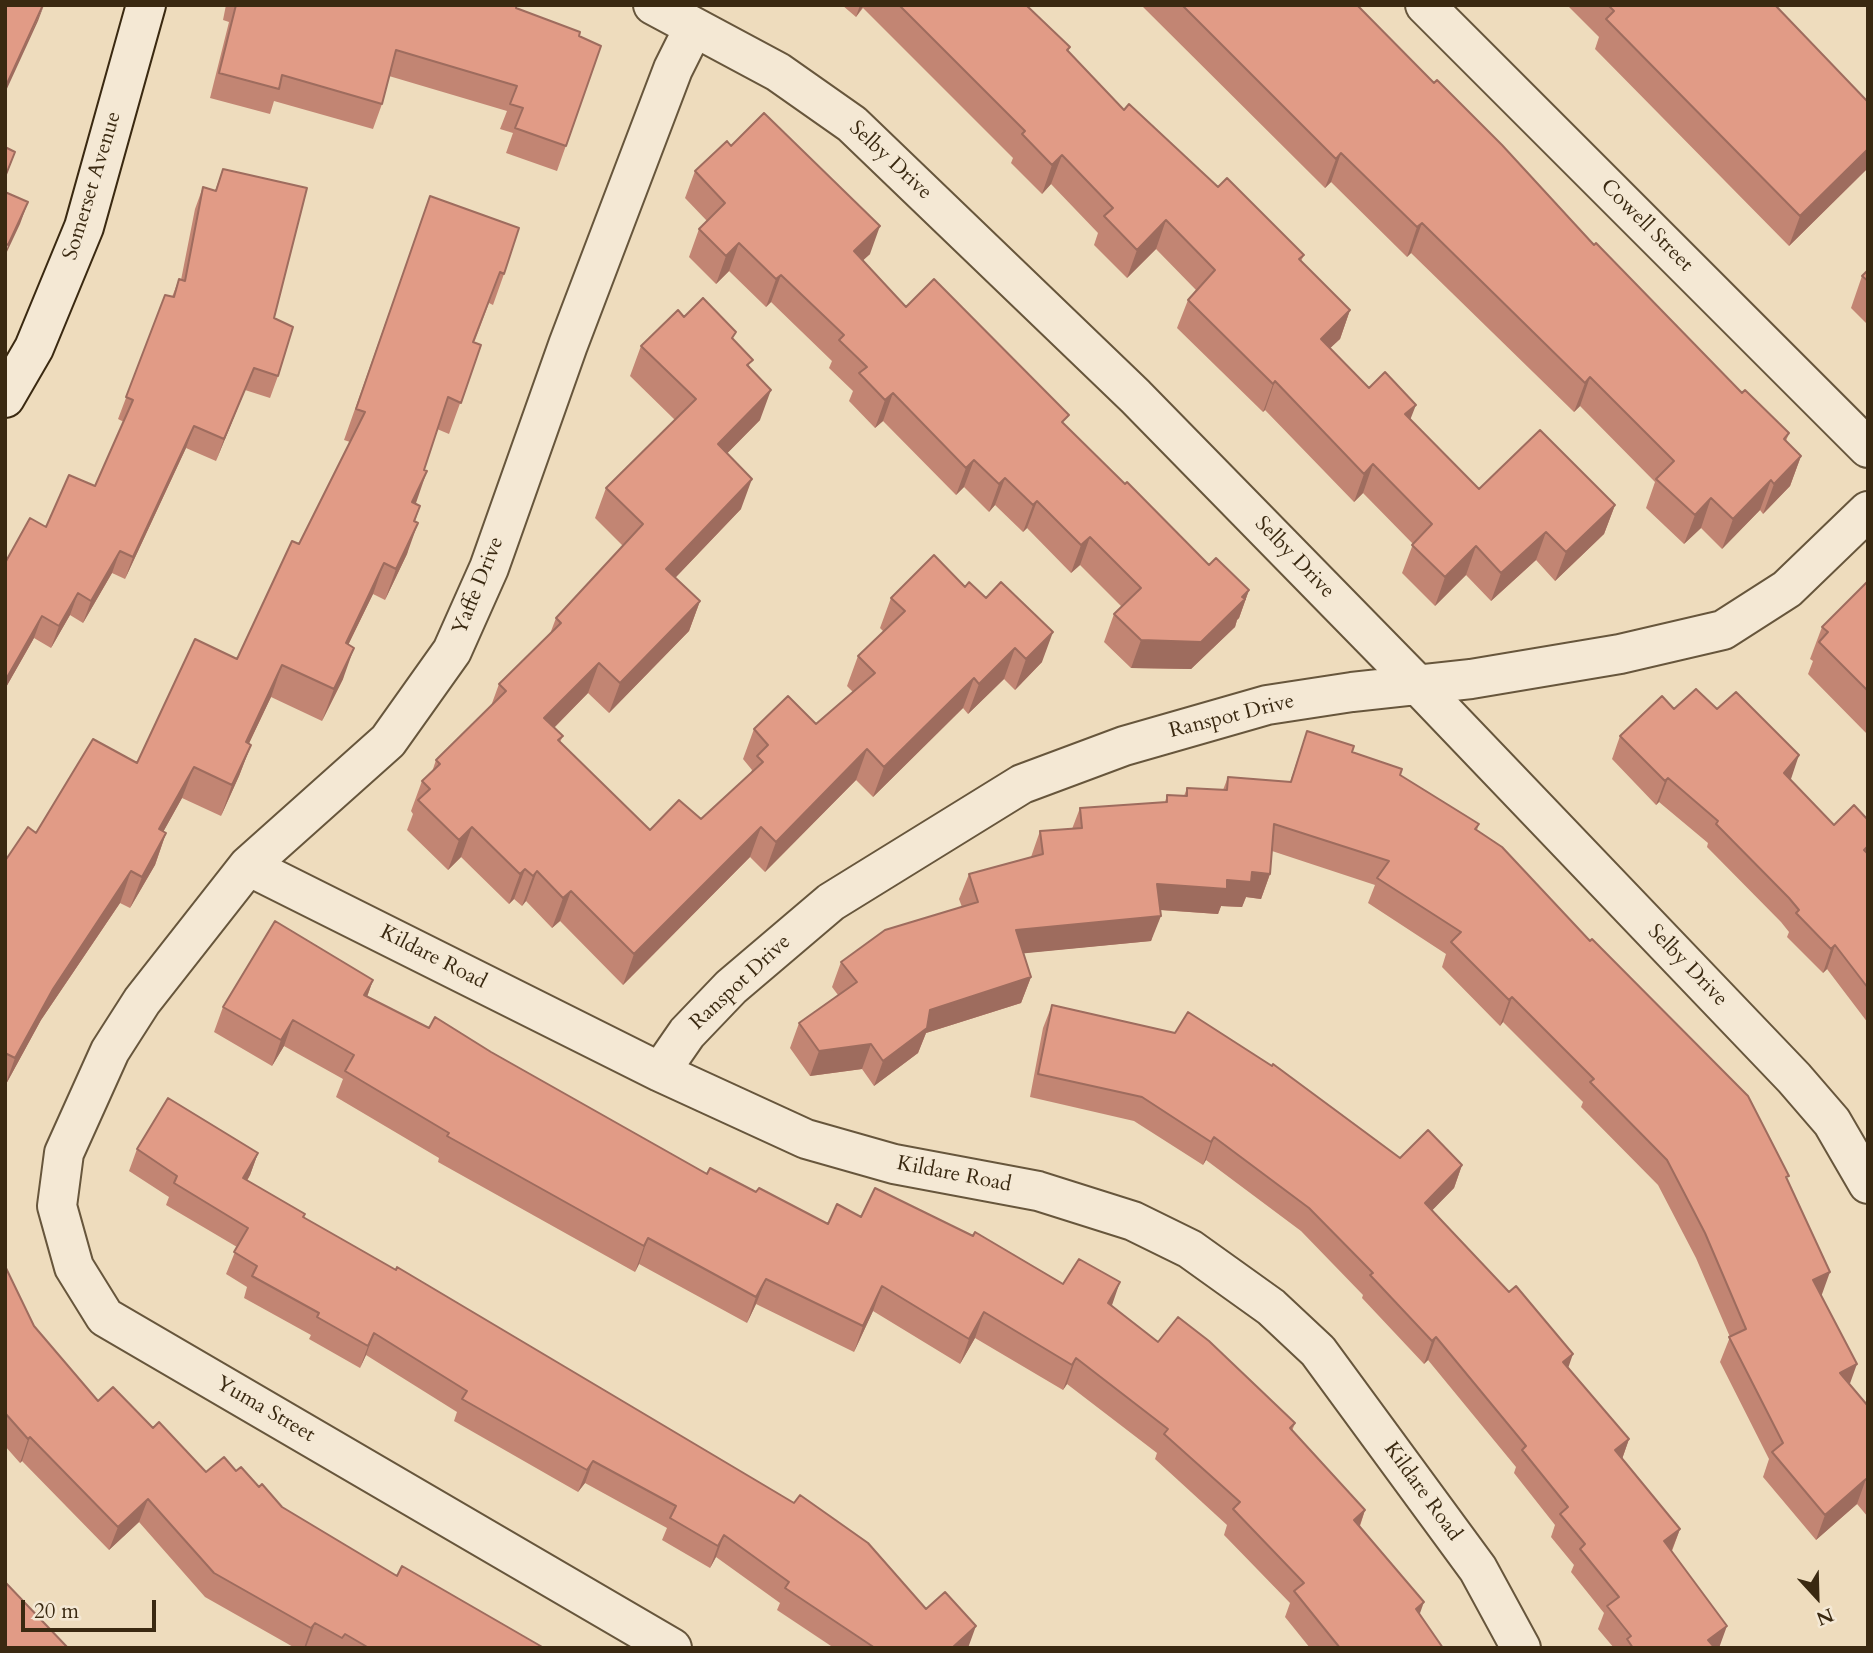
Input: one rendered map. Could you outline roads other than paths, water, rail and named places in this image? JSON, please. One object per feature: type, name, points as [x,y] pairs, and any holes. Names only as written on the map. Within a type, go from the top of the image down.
[{"type":"street","name":"Somerset Avenue","points":[[5,398],[34,348],[84,228],[146,5]]},
{"type":"street","name":"Selby Drive","points":[[653,5],[778,72],[852,124],[1135,396],[1419,685],[1794,1078],[1832,1122],[1868,1184]]},
{"type":"street","name":"Cowell Street","points":[[1424,5],[1868,448]]},
{"type":"street","name":"Yaffe Drive","points":[[110,1051],[142,1001],[248,866],[388,741],[452,651],[489,568],[568,345],[673,69],[694,27]]},
{"type":"street","name":"Ranspot Drive","points":[[660,1072],[687,1034],[731,987],[831,902],[1021,784],[1124,746],[1268,705],[1620,654],[1724,630],[1787,589],[1868,511]]},
{"type":"street","name":"Kildare Road","points":[[248,866],[660,1072],[806,1139],[894,1164],[1038,1191],[1133,1221],[1190,1249],[1271,1307],[1318,1351],[1478,1569],[1521,1648]]},
{"type":"street","name":"Yuma Street","points":[[110,1051],[64,1153],[57,1206],[74,1268],[105,1317],[672,1648]]}]
